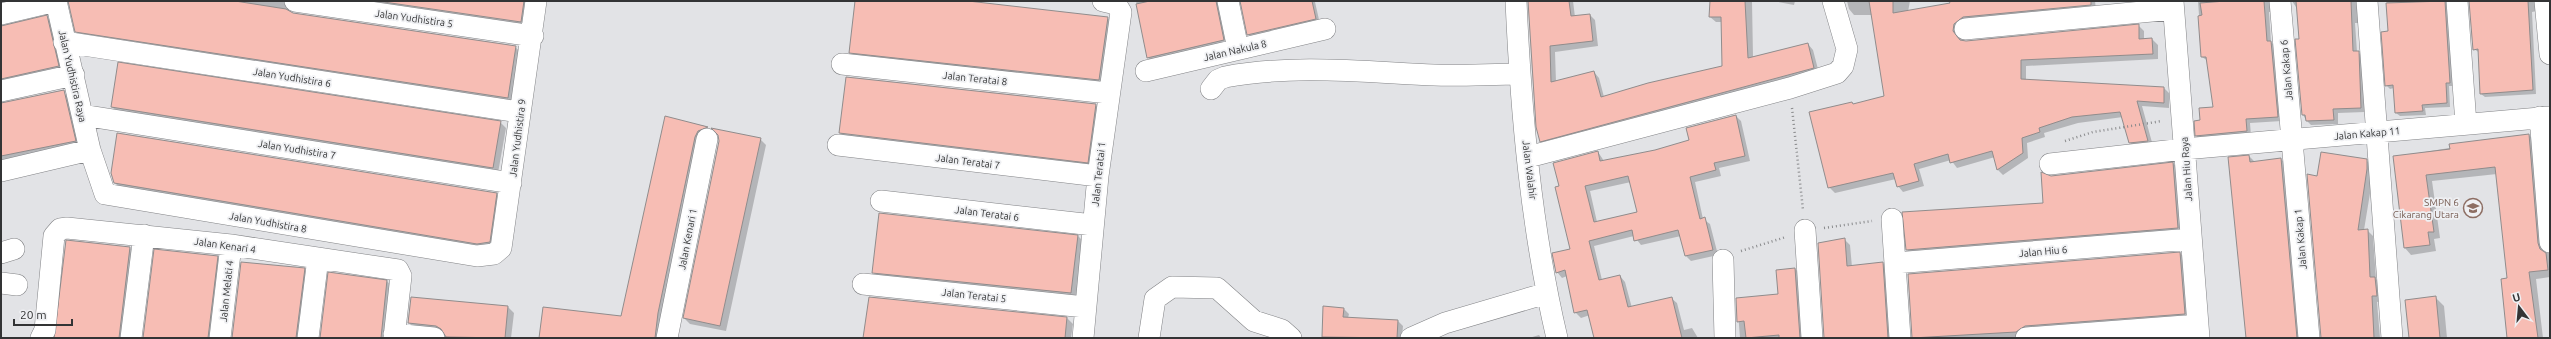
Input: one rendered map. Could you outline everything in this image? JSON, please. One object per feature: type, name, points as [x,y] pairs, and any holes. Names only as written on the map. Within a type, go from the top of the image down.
[{"type":"street","points":[[1,14],[56,1]]},
{"type":"street","name":"Jalan Yudhistira Raya","points":[[56,1],[64,42],[74,75],[90,150]]},
{"type":"street","name":"Jalan Yudhistira 5","points":[[295,1],[533,36]]},
{"type":"street","name":"Jalan Yudhistira 9","points":[[477,256],[494,254],[501,248],[511,183],[519,112],[533,36],[536,1]]},
{"type":"street","name":"Jalan Teratai 1","points":[[1083,338],[1098,176],[1108,93],[1121,12],[1116,4],[1103,1]]},
{"type":"street","points":[[1228,1],[1238,49]]},
{"type":"street","name":"Jalan Walahir","points":[[1516,1],[1520,74],[1528,157],[1547,293],[1557,338]]},
{"type":"street","points":[[1528,157],[1790,88],[1837,73],[1843,66],[1847,49],[1833,1]]},
{"type":"street","name":"Jalan Kakap 6","points":[[2280,1],[2292,140]]},
{"type":"street","points":[[2367,1],[2392,338]]},
{"type":"street","points":[[2457,1],[2466,124]]},
{"type":"street","points":[[2545,1],[2550,54]]},
{"type":"street","points":[[1965,29],[2173,5]]},
{"type":"street","name":"Jalan Hiu Raya","points":[[2173,5],[2198,331]]},
{"type":"street","name":"Jalan Nakula 8","points":[[1146,71],[1325,28]]},
{"type":"street","name":"Jalan Yudhistira 6","points":[[64,42],[519,112]]},
{"type":"street","name":"Jalan Teratai 8","points":[[842,64],[1108,93]]},
{"type":"street","points":[[1211,89],[1218,80],[1225,77],[1275,72],[1347,69],[1436,75],[1520,74]]},
{"type":"street","points":[[1,91],[74,75]]},
{"type":"street","name":"Jalan Yudhistira 7","points":[[82,115],[511,183]]},
{"type":"street","points":[[2545,117],[2550,242]]},
{"type":"street","name":"Jalan Kakap 11","points":[[2050,164],[2184,149],[2545,117]]},
{"type":"street","name":"Jalan Kenari 1","points":[[667,338],[707,139]]},
{"type":"street","name":"Jalan Kakap 1","points":[[2292,140],[2308,338]]},
{"type":"street","name":"Jalan Teratai 7","points":[[838,145],[1098,176]]},
{"type":"street","points":[[1,171],[90,150]]},
{"type":"street","name":"Jalan Yudhistira 8","points":[[90,150],[102,190],[109,195],[477,256]]},
{"type":"street","name":"Jalan Teratai 6","points":[[882,201],[1093,225]]},
{"type":"street","points":[[1892,219],[1900,338]]},
{"type":"street","name":"Jalan Kenari 4","points":[[41,338],[45,330],[56,232],[67,228],[231,245],[398,270],[401,276],[394,336],[434,338]]},
{"type":"street","points":[[1805,230],[1812,338]]},
{"type":"street","points":[[132,338],[144,235]]},
{"type":"street","name":"Jalan Hiu 6","points":[[1895,263],[2191,239]]},
{"type":"street","name":"Jalan Melati 4","points":[[220,338],[231,245]]},
{"type":"street","points":[[308,338],[318,258]]},
{"type":"street","points":[[1723,260],[1725,338]]},
{"type":"street","name":"Jalan Teratai 5","points":[[863,284],[1085,307]]},
{"type":"street","points":[[1149,338],[1155,298],[1172,287],[1217,288],[1254,321],[1282,330],[1291,338]]},
{"type":"street","points":[[1411,338],[1445,323],[1547,293]]},
{"type":"street","points":[[2026,338],[2198,331]]},
{"type":"path","points":[[1790,88],[1805,230]]},
{"type":"path","points":[[2050,164],[2046,157],[2054,144],[2092,132],[2182,118]]},
{"type":"path","points":[[1723,260],[1739,252],[1805,230],[1892,219]]},
{"type":"building","points":[[68,1],[235,1],[286,9],[293,13],[516,46],[508,98],[75,32]]},
{"type":"building","points":[[377,1],[524,1],[521,22]]},
{"type":"building","points":[[855,1],[968,1],[1108,17],[1099,80],[849,53]]},
{"type":"building","points":[[1150,1],[1216,1],[1224,40],[1147,58],[1136,4]]},
{"type":"building","points":[[1240,1],[1312,1],[1316,19],[1247,35]]},
{"type":"building","points":[[1528,1],[1569,1],[1571,16],[1590,14],[1593,41],[1550,46],[1551,82],[1594,71],[1601,97],[1648,83],[1722,66],[1721,17],[1709,17],[1710,1],[1745,1],[1748,58],[1808,43],[1814,68],[1540,142],[1536,127]]},
{"type":"building","points":[[1869,1],[1893,1],[1893,13],[1950,3],[1949,1],[2091,1],[2091,5],[1963,17],[1954,24],[1953,31],[1960,40],[1966,41],[2139,24],[2139,39],[2152,38],[2153,54],[2021,60],[2021,79],[2164,87],[2164,103],[2137,101],[2148,141],[2129,143],[2120,112],[2072,117],[2039,128],[2040,132],[2022,138],[2023,153],[1997,170],[1992,151],[1950,163],[1948,154],[1914,164],[1919,181],[1897,187],[1893,173],[1828,188],[1809,112],[1852,102],[1853,104],[1884,96]]},
{"type":"building","points":[[2264,1],[2267,41],[2271,41],[2278,117],[2246,119],[2247,131],[2195,136],[2194,121],[2200,120],[2199,108],[2213,107],[2206,57],[2201,57],[2198,16],[2202,15],[2200,3]]},
{"type":"building","points":[[2296,1],[2351,1],[2353,51],[2359,51],[2361,108],[2333,109],[2334,120],[2306,121],[2305,115],[2302,115],[2295,39],[2299,39]]},
{"type":"building","points":[[2445,1],[2450,83],[2446,83],[2447,103],[2422,105],[2423,111],[2395,113],[2393,85],[2385,86],[2381,32],[2388,31],[2386,3]]},
{"type":"building","points":[[2469,1],[2528,1],[2533,90],[2480,94],[2478,49],[2473,50]]},
{"type":"building","points":[[47,15],[59,66],[1,79],[1,26]]},
{"type":"building","points":[[118,62],[501,121],[493,168],[111,107]]},
{"type":"building","points":[[846,77],[1096,104],[1088,163],[839,133]]},
{"type":"building","points":[[64,90],[76,141],[1,156],[1,103]]},
{"type":"building","points":[[1736,115],[1745,156],[1714,163],[1716,170],[1690,177],[1700,219],[1705,217],[1713,250],[1685,256],[1678,230],[1634,241],[1632,230],[1589,241],[1599,280],[1620,275],[1628,307],[1672,297],[1682,338],[1594,338],[1587,310],[1574,313],[1565,270],[1556,273],[1552,253],[1570,249],[1555,187],[1559,186],[1553,163],[1598,151],[1600,161],[1655,150],[1689,140],[1686,128]],"holes":[[[1628,176],[1637,212],[1594,222],[1585,186]]]},
{"type":"building","points":[[665,116],[708,127],[698,131],[695,137],[658,313],[655,338],[539,338],[543,307],[621,316]]},
{"type":"building","points":[[711,128],[761,138],[720,326],[683,318],[719,141],[718,135]]},
{"type":"building","points":[[117,133],[497,193],[490,242],[477,244],[114,183],[111,173]]},
{"type":"building","points":[[2529,134],[2538,243],[2540,249],[2546,253],[2548,270],[2529,272],[2538,338],[2507,338],[2501,279],[2507,278],[2495,167],[2426,175],[2434,232],[2428,232],[2430,245],[2404,248],[2393,156],[2450,149],[2449,144]]},
{"type":"building","points":[[2321,152],[2367,159],[2367,169],[2358,230],[2368,229],[2370,277],[2375,277],[2377,296],[2372,296],[2374,338],[2321,338],[2307,174],[2317,176]]},
{"type":"building","points":[[2249,155],[2250,162],[2281,158],[2297,338],[2246,338],[2228,157]]},
{"type":"building","points":[[2173,162],[2178,228],[1906,250],[1902,212],[2043,203],[2041,172],[2051,176]]},
{"type":"building","points":[[879,213],[1078,235],[1071,293],[872,273]]},
{"type":"building","points":[[1845,238],[1847,266],[1883,262],[1888,338],[1824,338],[1818,243]]},
{"type":"building","points":[[66,240],[130,247],[119,338],[54,338]]},
{"type":"building","points":[[154,249],[218,256],[208,338],[143,338]]},
{"type":"building","points":[[2180,252],[2185,314],[2025,326],[2016,332],[1912,338],[1908,274]]},
{"type":"building","points":[[241,262],[305,268],[296,338],[232,338]]},
{"type":"building","points":[[1795,268],[1800,338],[1779,338],[1779,335],[1746,338],[1744,321],[1737,322],[1736,298],[1778,294],[1776,270]]},
{"type":"building","points":[[328,272],[387,280],[381,338],[320,338]]},
{"type":"building","points":[[2436,296],[2440,338],[2409,338],[2405,300]]},
{"type":"building","points":[[411,297],[508,306],[505,338],[446,337],[441,329],[436,326],[408,323]]},
{"type":"building","points":[[869,297],[1067,317],[1065,338],[863,338]]},
{"type":"building","points":[[1323,306],[1344,308],[1343,317],[1398,320],[1397,338],[1322,337]]},
{"type":"place","name":"SMPN 6 Cikarang Utara","points":[[2473,208]]}]
